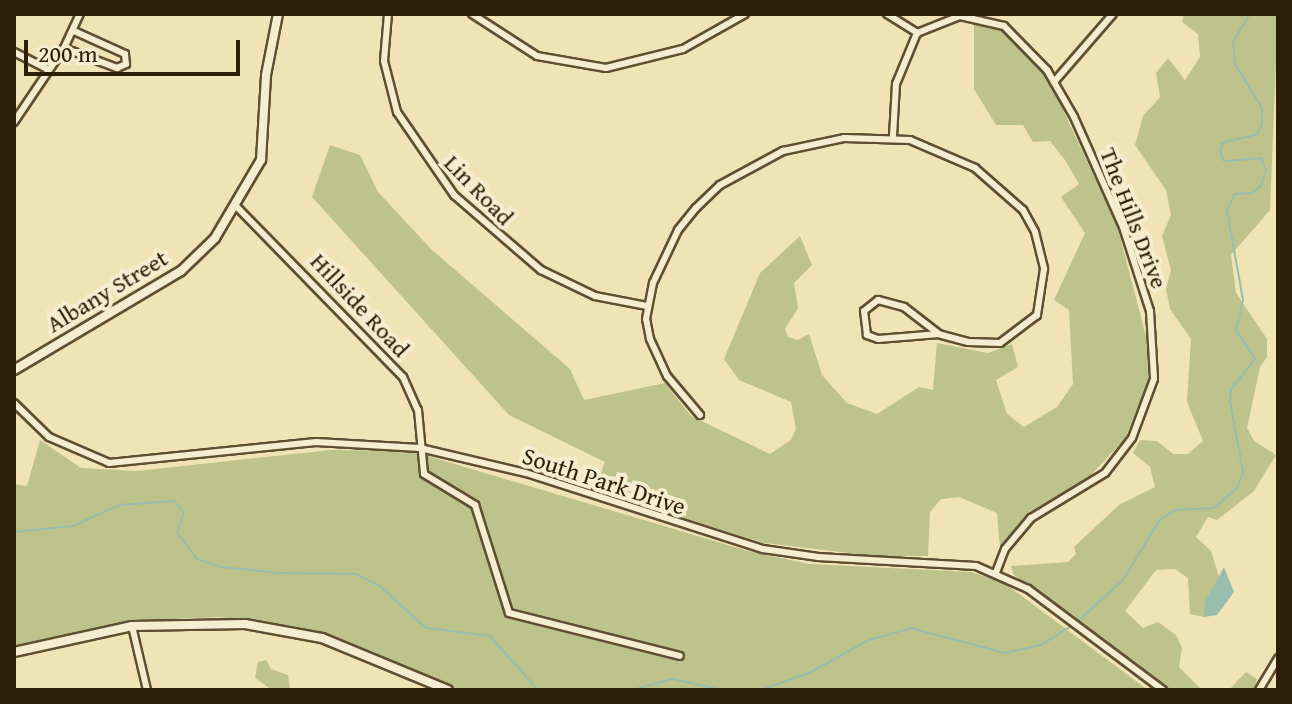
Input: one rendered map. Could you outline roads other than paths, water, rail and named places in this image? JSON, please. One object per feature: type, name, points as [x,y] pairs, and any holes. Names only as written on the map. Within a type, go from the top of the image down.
[{"type":"street","points":[[14,122],[64,48],[80,14]]},
{"type":"street","name":"Albany Street","points":[[14,370],[181,271],[215,238],[236,206],[266,142],[266,75],[278,14]]},
{"type":"street","name":"Lin Road","points":[[388,14],[384,61],[397,112],[454,195],[508,247],[564,283],[595,296],[647,306]]},
{"type":"street","points":[[472,14],[537,56],[606,68],[683,49],[745,14]]},
{"type":"street","points":[[887,14],[917,33],[896,84],[893,136]]},
{"type":"street","points":[[1054,82],[1113,14]]},
{"type":"street","name":"The Hills Drive","points":[[917,33],[960,16],[993,18],[1015,34],[1054,82],[1096,163],[1140,276],[1150,311],[1154,379],[1122,454],[1090,485],[1031,518],[1005,549],[996,572]]},
{"type":"street","points":[[64,48],[117,68],[126,64],[125,54],[74,31]]},
{"type":"street","points":[[14,52],[49,70]]},
{"type":"street","points":[[700,415],[657,358],[647,306],[678,230],[720,185],[783,151],[812,143],[893,136],[975,168],[1023,210],[1040,246],[1042,304],[1027,328],[1000,343],[968,342],[939,334],[889,301],[869,304],[861,321],[874,338],[939,334]]},
{"type":"street","name":"Hillside Road","points":[[236,206],[403,377],[418,410],[420,448]]},
{"type":"street","name":"South Park Drive","points":[[14,403],[49,437],[109,463],[289,443],[420,448],[526,473],[763,549],[996,572],[1076,623],[1163,690]]},
{"type":"street","points":[[420,448],[424,474],[475,505],[482,516],[509,613],[680,656]]},
{"type":"street","points":[[14,652],[132,626],[195,622],[282,629],[363,652],[448,690]]},
{"type":"street","points":[[132,626],[147,690]]},
{"type":"street","points":[[1259,690],[1278,658]]},
{"type":"waterway","points":[[1077,622],[1123,580],[1159,521],[1174,510],[1214,508],[1237,488],[1243,472],[1230,401],[1231,389],[1255,359],[1236,330],[1243,300],[1227,210],[1235,194],[1253,193],[1261,186],[1266,171],[1261,158],[1224,161],[1220,151],[1222,143],[1257,134],[1262,124],[1262,108],[1235,64],[1233,42],[1250,14]]},
{"type":"waterway","points":[[14,532],[73,526],[119,505],[174,501],[184,512],[177,533],[197,559],[220,567],[280,573],[356,574],[381,587],[426,628],[490,636],[538,690]]},
{"type":"waterway","points":[[761,690],[809,673],[869,640],[911,628],[1005,653],[1041,645],[1072,626]]},
{"type":"waterway","points":[[632,690],[672,679],[723,690]]}]
